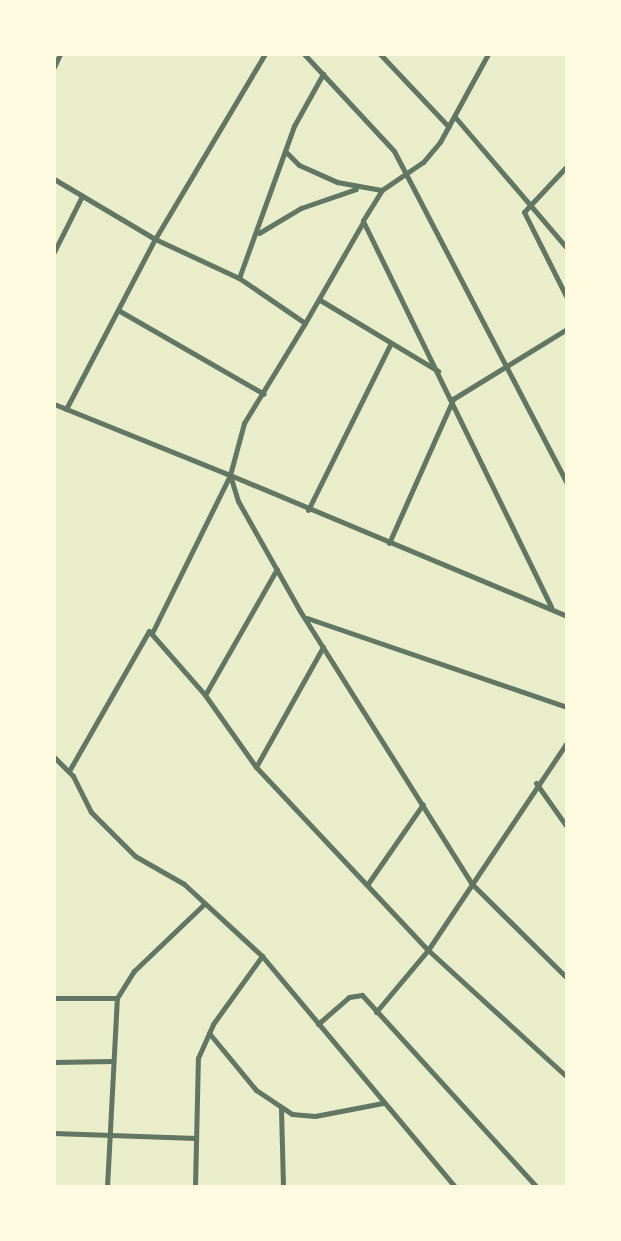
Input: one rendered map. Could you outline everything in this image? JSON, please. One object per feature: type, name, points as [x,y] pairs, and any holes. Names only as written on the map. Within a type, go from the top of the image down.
[{"type":"street","points":[[54,67],[60,54]]},
{"type":"street","points":[[66,410],[155,239],[265,54]]},
{"type":"street","points":[[304,54],[394,151],[567,483]]},
{"type":"street","points":[[380,54],[449,127]]},
{"type":"street","points":[[69,771],[144,634],[153,631],[230,475],[244,423],[320,300],[382,190],[423,162],[449,127],[488,54]]},
{"type":"street","points":[[239,278],[286,152],[323,74]]},
{"type":"street","points":[[455,117],[567,248]]},
{"type":"street","points":[[286,152],[299,165],[356,189],[382,190]]},
{"type":"street","points":[[567,166],[524,212],[567,298]]},
{"type":"street","points":[[54,179],[155,239],[239,278],[305,323]]},
{"type":"street","points":[[257,234],[301,208],[356,189]]},
{"type":"street","points":[[54,252],[82,196]]},
{"type":"street","points":[[363,221],[453,399],[551,607]]},
{"type":"street","points":[[320,300],[439,371]]},
{"type":"street","points":[[118,310],[264,394]]},
{"type":"street","points":[[389,543],[453,399],[567,329]]},
{"type":"street","points":[[308,510],[391,343]]},
{"type":"street","points":[[54,404],[567,616]]},
{"type":"street","points":[[230,475],[238,501],[305,618],[472,884],[567,978]]},
{"type":"street","points":[[205,695],[277,569]]},
{"type":"street","points":[[305,618],[567,707]]},
{"type":"street","points":[[153,631],[205,695],[256,767],[428,950],[567,1077]]},
{"type":"street","points":[[256,767],[323,647]]},
{"type":"street","points":[[376,1012],[428,950],[536,783],[567,742]]},
{"type":"street","points":[[54,757],[69,771],[97,819],[145,864],[175,876],[262,956],[455,1187]]},
{"type":"street","points":[[536,783],[567,827]]},
{"type":"street","points":[[367,885],[423,804]]},
{"type":"street","points":[[107,1187],[117,998],[134,971],[204,904]]},
{"type":"street","points":[[195,1187],[198,1058],[209,1033],[262,956]]},
{"type":"street","points":[[318,1024],[353,994],[362,995],[537,1187]]},
{"type":"street","points":[[54,998],[117,998]]},
{"type":"street","points":[[209,1033],[256,1090],[281,1109],[315,1116],[383,1103]]},
{"type":"street","points":[[54,1062],[113,1061]]},
{"type":"street","points":[[281,1109],[283,1187]]},
{"type":"street","points":[[54,1133],[196,1138]]}]
